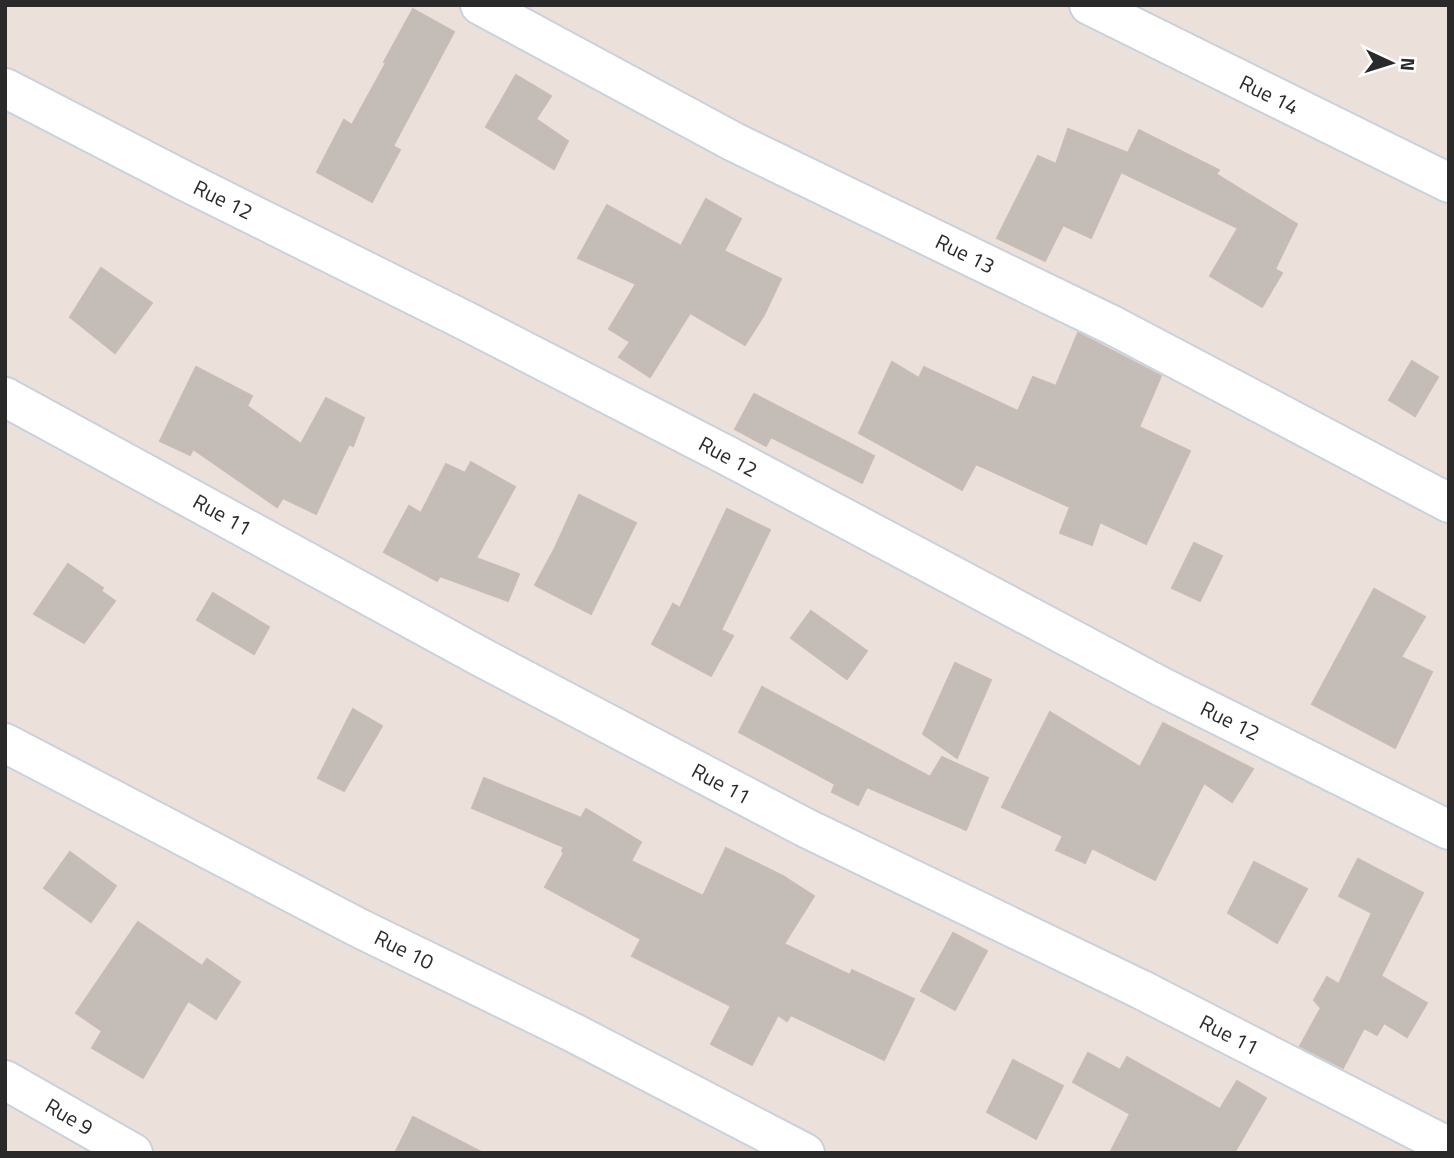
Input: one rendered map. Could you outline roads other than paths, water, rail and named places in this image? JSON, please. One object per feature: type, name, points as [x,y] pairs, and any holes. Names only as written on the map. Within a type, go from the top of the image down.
[{"type":"street","name":"Rue 13","points":[[480,5],[734,142],[1112,325],[1449,502]]},
{"type":"street","name":"Rue 14","points":[[1089,5],[1449,183]]},
{"type":"street","name":"Rue 12","points":[[5,88],[690,437],[1161,687],[1449,830]]},
{"type":"street","name":"Rue 11","points":[[5,397],[481,657],[806,828],[1140,989],[1449,1147]]},
{"type":"street","name":"Rue 10","points":[[5,743],[359,928],[572,1031],[804,1153]]},
{"type":"street","name":"Rue 9","points":[[5,1080],[132,1153]]}]
